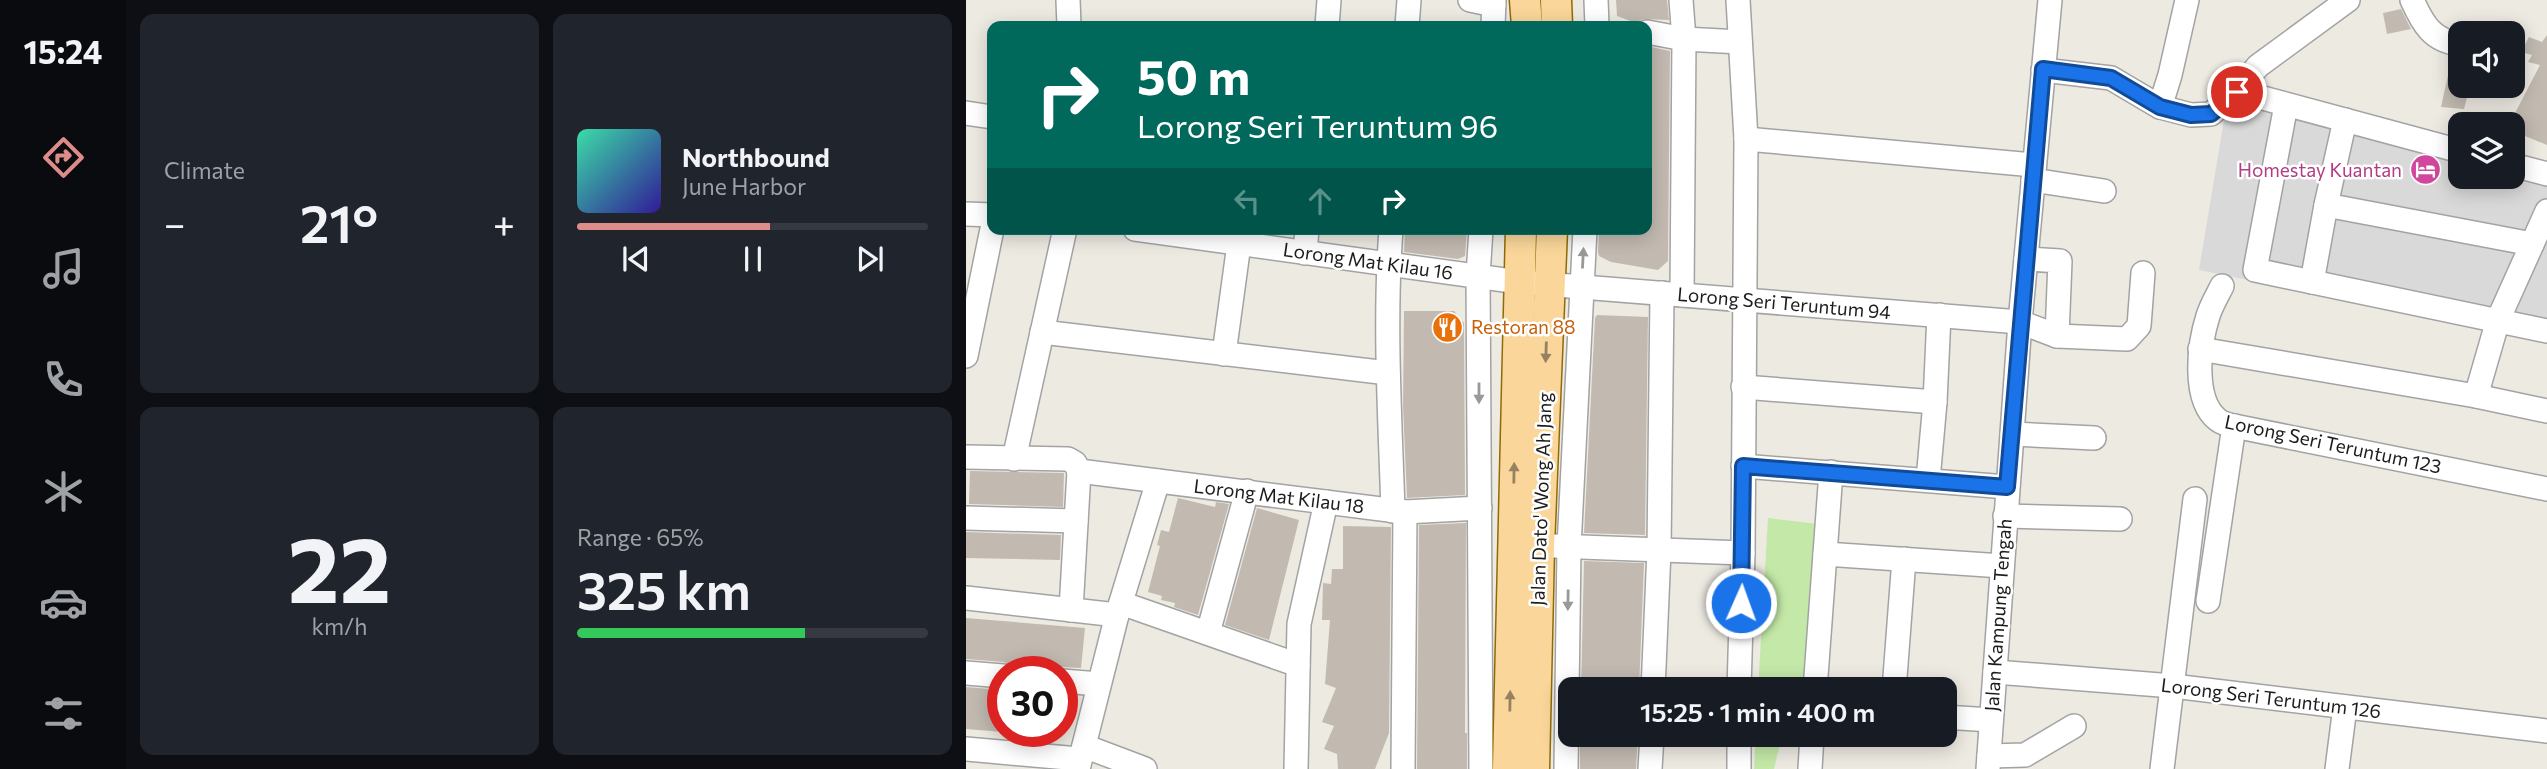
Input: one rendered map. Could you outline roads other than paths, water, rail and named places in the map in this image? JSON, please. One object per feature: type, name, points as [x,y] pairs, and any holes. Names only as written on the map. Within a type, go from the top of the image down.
[{"type":"main road","points":[[1525,0],[1527,21]]},
{"type":"main road","points":[[1556,0],[1558,21]]},
{"type":"main road","name":"Jalan Dato' Wong Ah Jang","points":[[1508,769],[1521,235]]},
{"type":"main road","name":"Jalan Dato' Wong Ah Jang","points":[[1534,769],[1539,546],[1552,235]]},
{"type":"street","points":[[1068,0],[1069,21]]},
{"type":"street","points":[[1327,21],[1329,0]]},
{"type":"street","points":[[1407,21],[1409,0]]},
{"type":"street","points":[[1470,0],[1493,10]]},
{"type":"street","points":[[1596,0],[1602,21]]},
{"type":"street","points":[[1654,677],[1684,39],[1681,0]]},
{"type":"street","points":[[1738,0],[1746,139],[1739,677]]},
{"type":"street","name":"Jalan Kampung Tengah","points":[[1988,762],[2020,322],[2050,0]]},
{"type":"street","points":[[2160,107],[2187,0]]},
{"type":"street","points":[[2043,69],[2111,78],[2160,107],[2191,115],[2211,114],[2237,92],[2258,65],[2348,0]]},
{"type":"street","points":[[2412,0],[2426,29],[2448,43]]},
{"type":"street","points":[[1652,33],[1684,39],[1740,42]]},
{"type":"street","points":[[2237,92],[2448,148]]},
{"type":"street","points":[[2287,105],[2255,270],[2547,331]]},
{"type":"street","points":[[966,113],[987,116]]},
{"type":"street","points":[[2312,282],[2345,120]]},
{"type":"street","points":[[1746,139],[2034,173],[2104,191]]},
{"type":"street","points":[[2525,168],[2547,174]]},
{"type":"street","points":[[2326,205],[2532,244]]},
{"type":"street","points":[[2476,396],[2498,320],[2547,211]]},
{"type":"street","points":[[966,215],[987,215]]},
{"type":"street","points":[[966,356],[991,235]]},
{"type":"street","points":[[1014,459],[1064,235]]},
{"type":"street","name":"Lorong Mat Kilau 16","points":[[1177,235],[1549,284]]},
{"type":"street","points":[[1305,253],[1306,235]]},
{"type":"street","points":[[1390,235],[1388,373],[1399,512],[1403,769]]},
{"type":"street","points":[[1481,235],[1478,276],[1481,769]]},
{"type":"street","points":[[1566,769],[1569,547],[1585,235]]},
{"type":"street","points":[[1224,354],[1239,244]]},
{"type":"street","points":[[2026,259],[2060,261],[2057,335]]},
{"type":"street","name":"Lorong Seri Teruntum 94","points":[[1549,284],[2020,322],[2057,335],[2127,339],[2139,326],[2143,272]]},
{"type":"street","name":"Lorong Seri Teruntum 123","points":[[2222,286],[2208,316],[2200,349],[2199,379],[2211,412],[2219,421],[2547,489]]},
{"type":"street","points":[[1928,480],[1939,315]]},
{"type":"street","points":[[1042,332],[1388,373]]},
{"type":"street","points":[[2200,349],[2476,396],[2547,411]]},
{"type":"street","points":[[1743,387],[1935,402]]},
{"type":"street","points":[[2208,601],[2234,426]]},
{"type":"street","points":[[2012,433],[2094,438]]},
{"type":"street","name":"Lorong Mat Kilau 18","points":[[966,457],[1068,459],[1075,463],[1079,471],[1399,512],[1480,509]]},
{"type":"street","points":[[1743,466],[2007,487]]},
{"type":"street","points":[[1071,610],[1079,471]]},
{"type":"street","points":[[1816,677],[1831,472]]},
{"type":"street","points":[[1080,758],[1119,609],[1158,481]]},
{"type":"street","points":[[1208,634],[1247,491]]},
{"type":"street","points":[[2162,769],[2195,499]]},
{"type":"street","points":[[1296,769],[1299,624],[1326,502]]},
{"type":"street","points":[[1480,509],[1513,526]]},
{"type":"street","points":[[2005,516],[2120,519]]},
{"type":"street","points":[[966,518],[1076,521]]},
{"type":"street","points":[[1539,546],[1743,553]]},
{"type":"street","points":[[1825,554],[2002,566]]},
{"type":"street","points":[[1895,677],[1904,559]]},
{"type":"street","points":[[966,598],[1071,610],[1119,609],[1208,634],[1298,665]]},
{"type":"street","points":[[966,673],[987,675]]},
{"type":"street","name":"Lorong Seri Teruntum 126","points":[[1995,673],[2173,685],[2547,731]]},
{"type":"street","points":[[1078,682],[1099,684]]},
{"type":"street","points":[[2337,769],[2345,707]]},
{"type":"street","points":[[1957,718],[1991,720]]},
{"type":"street","points":[[1988,762],[2025,755],[2074,726]]},
{"type":"street","points":[[1650,769],[1651,747]]},
{"type":"street","points":[[1739,747],[1739,769]]},
{"type":"street","points":[[1810,769],[1811,747]]},
{"type":"street","points":[[966,749],[1080,758],[1145,769]]},
{"type":"place","name":"Homestay Kuantan","points":[[2425,170]]},
{"type":"place","name":"Restoran 88","points":[[1448,327]]}]
